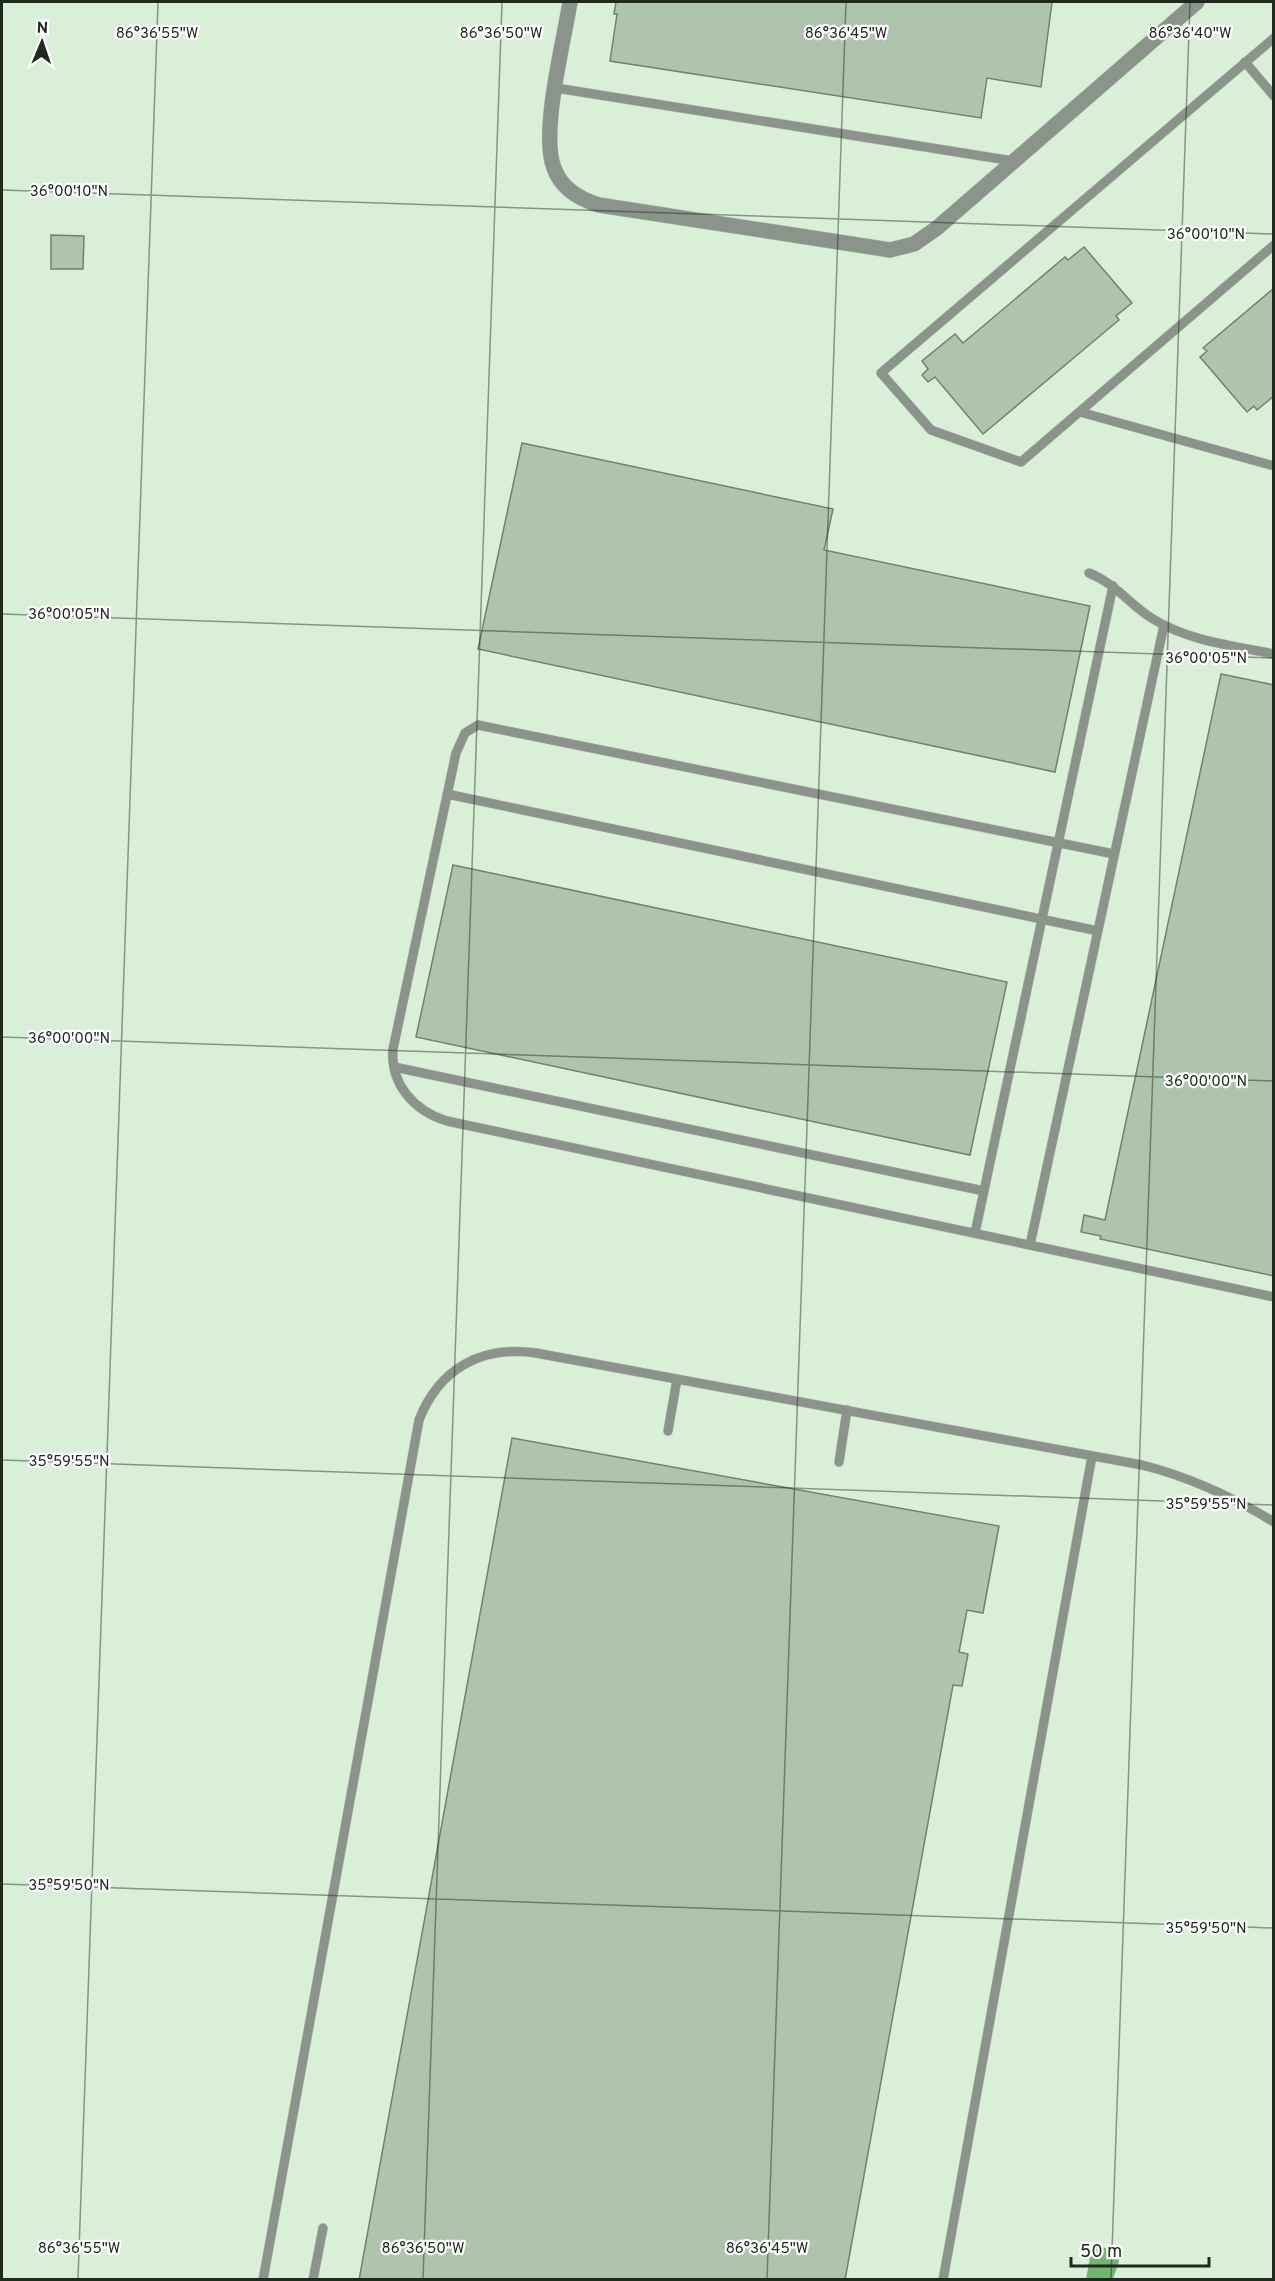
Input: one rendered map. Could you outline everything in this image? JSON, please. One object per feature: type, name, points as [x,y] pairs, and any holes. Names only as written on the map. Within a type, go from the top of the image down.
[{"type":"street","points":[[570,2],[550,124],[550,154],[554,170],[565,186],[580,198],[599,205],[879,249],[902,249],[926,237],[1197,2]]},
{"type":"lane","points":[[1274,38],[881,373],[930,430],[1021,462],[1274,245]]},
{"type":"lane","points":[[1245,62],[1274,96]]},
{"type":"lane","points":[[556,88],[1014,161]]},
{"type":"lane","points":[[1080,411],[1274,466]]},
{"type":"lane","points":[[1089,573],[1113,585],[1136,606],[1164,625],[1202,639],[1274,654]]},
{"type":"lane","points":[[975,1233],[1113,585]]},
{"type":"lane","points":[[1030,1245],[1164,625]]},
{"type":"lane","points":[[1114,854],[483,724],[470,729],[461,739],[447,794],[393,1049],[394,1067],[408,1098],[425,1112],[447,1121],[1274,1297]]},
{"type":"lane","points":[[447,794],[1098,931]]},
{"type":"lane","points":[[394,1067],[984,1191]]},
{"type":"lane","points":[[263,2280],[414,1442],[425,1405],[441,1382],[465,1363],[488,1354],[509,1351],[536,1353],[1142,1465],[1189,1478],[1215,1489],[1274,1522]]},
{"type":"lane","points":[[668,1431],[677,1379]]},
{"type":"lane","points":[[838,1462],[848,1410]]},
{"type":"lane","points":[[943,2280],[1092,1456]]},
{"type":"lane","points":[[313,2280],[323,2228]]},
{"type":"shaded area","points":[[1099,2246],[1118,2252],[1119,2261],[1113,2279],[1086,2279],[1091,2252]]},
{"type":"building","points":[[616,2],[1052,2],[1041,87],[987,78],[981,118],[610,61],[617,14],[614,14]]},
{"type":"building","points":[[51,235],[84,236],[83,269],[51,269]]},
{"type":"building","points":[[1084,247],[1132,303],[1116,316],[1119,320],[983,434],[935,377],[928,382],[922,375],[928,369],[922,361],[955,334],[963,343],[1065,257],[1068,260]]},
{"type":"building","points":[[1274,288],[1274,396],[1257,410],[1254,406],[1247,412],[1200,357],[1207,351],[1203,348]]},
{"type":"building","points":[[522,443],[833,509],[824,550],[1090,606],[1055,772],[478,649]]},
{"type":"building","points":[[1221,674],[1274,685],[1274,1276],[1100,1239],[1101,1236],[1081,1232],[1084,1215],[1105,1220]]},
{"type":"building","points":[[453,865],[1007,982],[970,1155],[416,1037]]},
{"type":"building","points":[[512,1438],[999,1526],[983,1613],[967,1610],[959,1652],[968,1654],[962,1686],[953,1685],[845,2280],[359,2280]]}]
